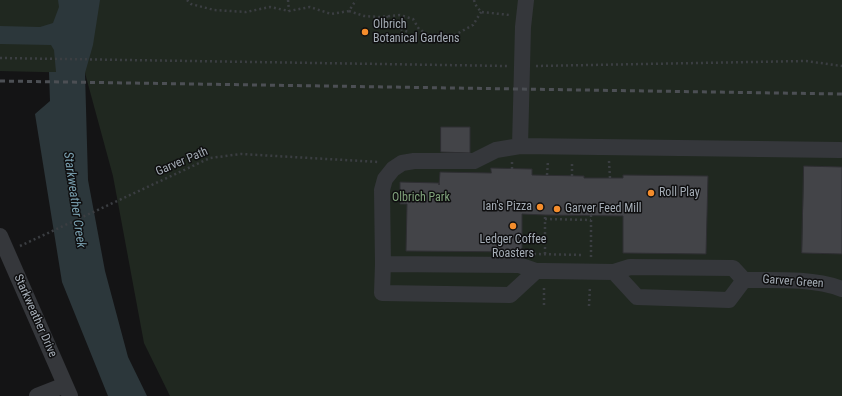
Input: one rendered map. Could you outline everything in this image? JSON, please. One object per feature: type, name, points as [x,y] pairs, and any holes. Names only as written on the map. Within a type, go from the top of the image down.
[{"type":"street","points":[[520,146],[524,14]]},
{"type":"street","points":[[536,271],[510,294],[382,293],[382,190],[385,179],[393,169],[402,163],[414,161],[474,161],[496,150],[520,146],[840,150]]},
{"type":"street","name":"Starkweather Drive","points":[[0,236],[67,390]]},
{"type":"street","name":"Garver Green","points":[[383,264],[519,265],[536,271],[614,272],[630,267],[739,274],[779,280],[828,284],[842,289]]},
{"type":"street","points":[[614,272],[637,298],[729,300],[739,274]]},
{"type":"street","points":[[38,396],[67,390]]},
{"type":"path","points":[[188,0],[191,4],[214,10],[246,12],[270,7],[289,11],[310,6],[331,14],[349,11],[364,16],[400,15],[413,20],[420,29],[431,36],[453,36],[473,25],[482,12]]},
{"type":"path","points":[[288,0],[289,11]]},
{"type":"path","points":[[349,11],[356,0]]},
{"type":"path","points":[[474,0],[475,4],[482,12],[524,14]]},
{"type":"path","points":[[387,16],[393,26],[408,32]]},
{"type":"path","points":[[0,58],[522,66],[806,62],[842,66]]},
{"type":"path","name":"Garver Path","points":[[7,252],[210,158],[241,154],[402,163]]},
{"type":"path","points":[[545,219],[591,220]]},
{"type":"green space","name":"Olbrich Park","points":[[0,0],[842,0],[842,396],[170,396],[144,343],[113,176],[85,73],[0,71]]},
{"type":"water","name":"Starkweather Creek","points":[[58,0],[100,0],[93,45],[85,73],[88,180],[105,271],[128,357],[147,396],[108,396],[62,282],[35,114],[50,101],[49,72],[56,72],[54,50],[51,45],[0,44],[0,26],[40,27],[53,23],[59,7]]},
{"type":"building","points":[[441,127],[470,127],[470,153],[441,152]]},
{"type":"building","points":[[804,166],[842,167],[842,254],[802,253]]},
{"type":"building","name":"Garver Feed Mill","points":[[491,168],[532,169],[532,175],[584,176],[584,178],[623,178],[623,175],[708,176],[706,254],[623,253],[623,216],[522,214],[522,252],[406,251],[407,204],[400,204],[400,182],[439,183],[439,185],[440,172],[491,173]]},
{"type":"railway","points":[[0,81],[842,94]]},
{"type":"place","name":"Olbrich Botanical Gardens","points":[[365,32]]},
{"type":"place","name":"Roll Play","points":[[651,193]]},
{"type":"place","name":"Ian's Pizza","points":[[540,207]]},
{"type":"place","name":"Garver Feed Mill","points":[[557,209]]},
{"type":"place","name":"Ledger Coffee Roasters","points":[[513,226]]}]
